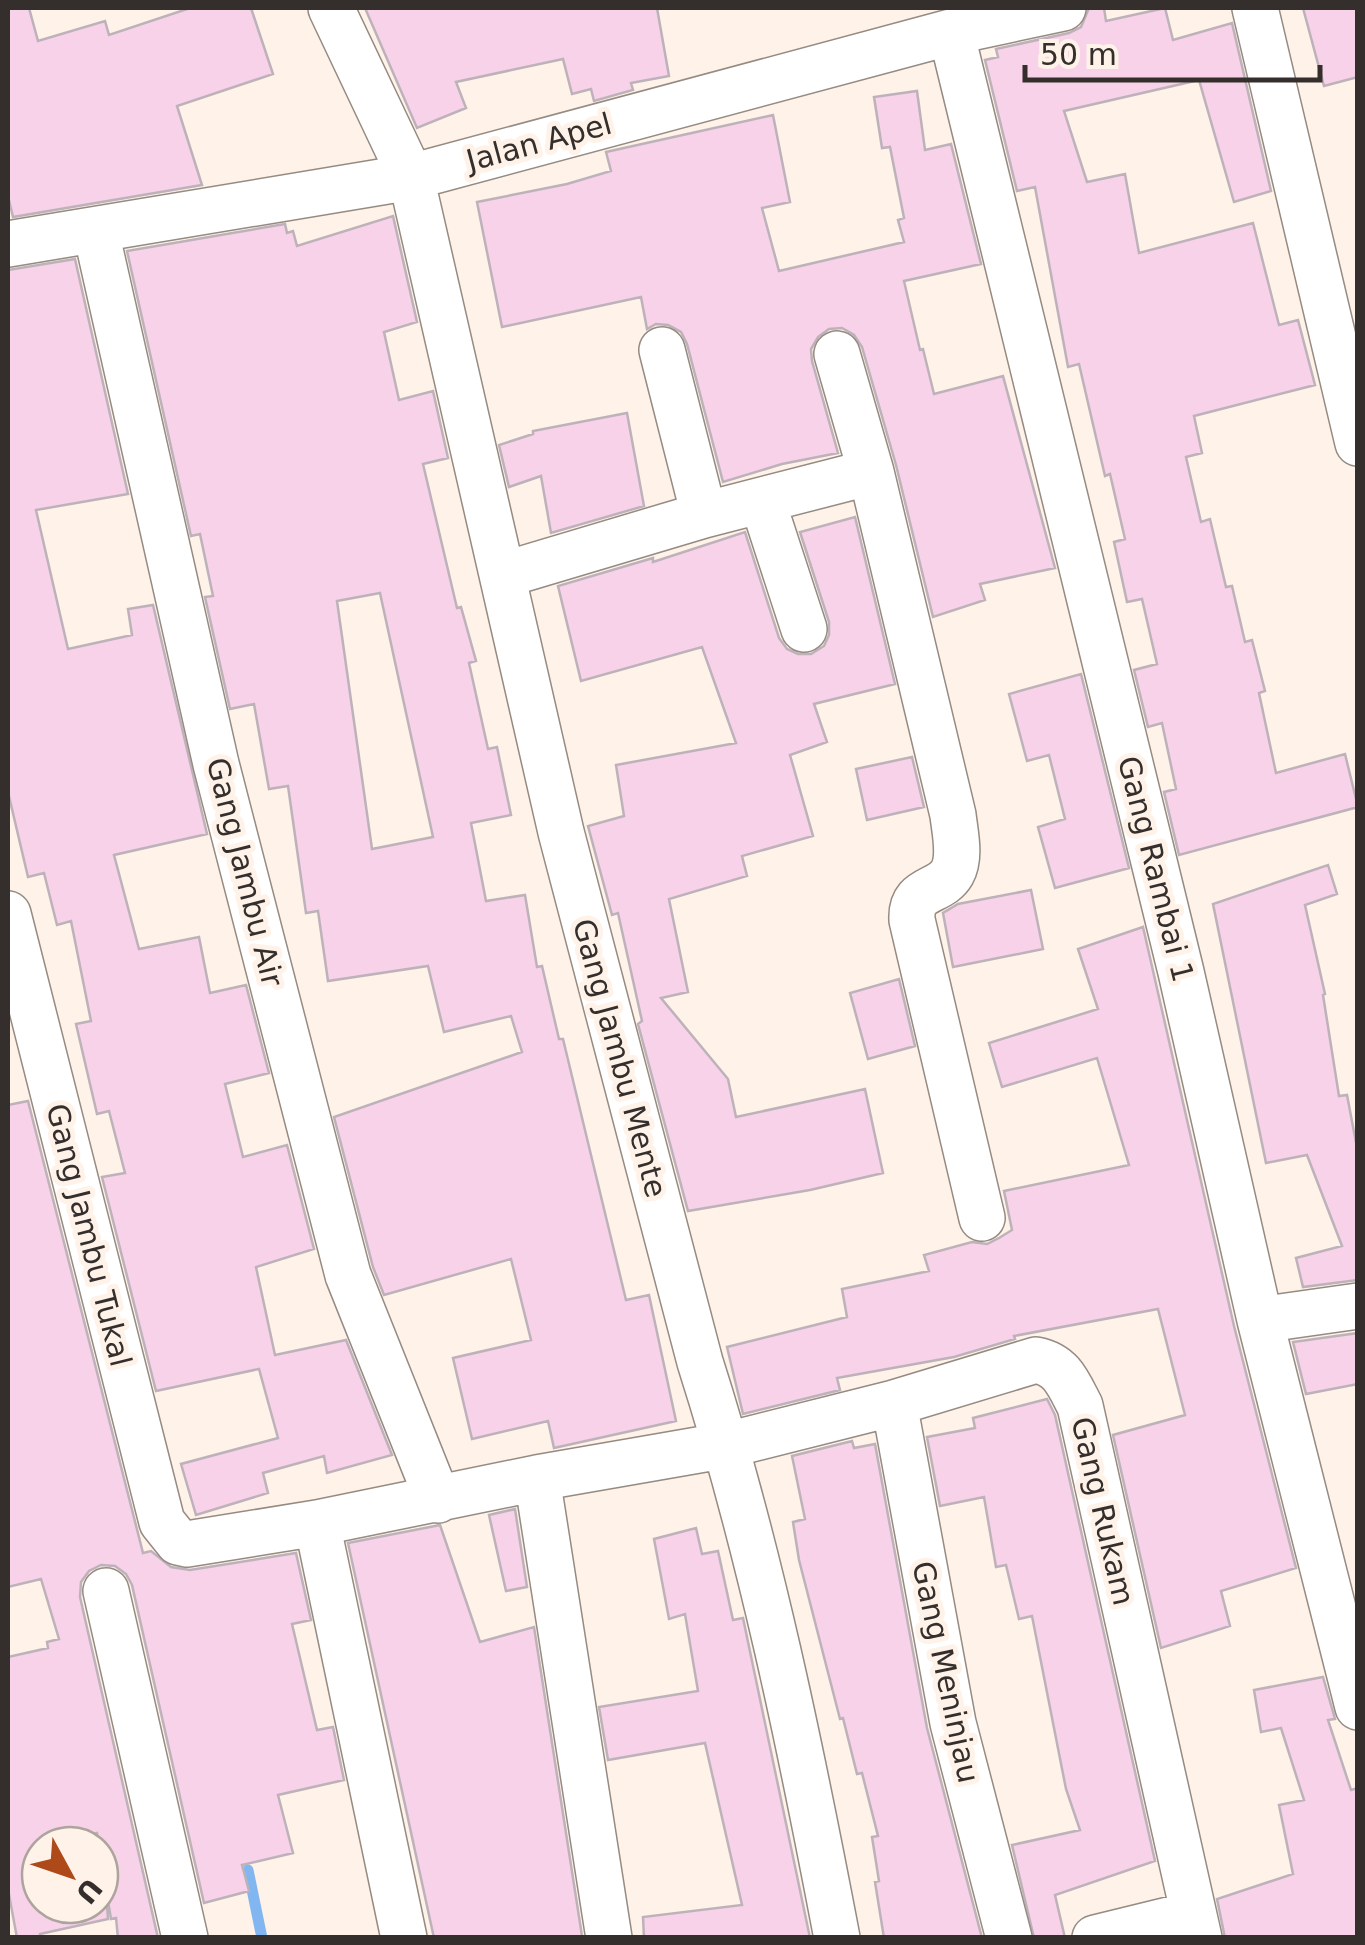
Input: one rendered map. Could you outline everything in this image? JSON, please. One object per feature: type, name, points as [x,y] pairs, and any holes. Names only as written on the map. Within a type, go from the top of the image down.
[{"type":"street","name":"Gang Jambu Mente","points":[[331,8],[411,177],[566,851],[700,1362],[726,1444],[802,1758],[837,1938]]},
{"type":"street","name":"Jalan Apel","points":[[10,237],[96,232],[411,177],[951,32],[1063,8]]},
{"type":"street","points":[[1256,8],[1358,444]]},
{"type":"street","name":"Gang Rambai 1","points":[[951,32],[1182,972],[1260,1320],[1358,1707]]},
{"type":"street","name":"Gang Jambu Air","points":[[96,232],[216,764],[348,1274],[438,1500]]},
{"type":"street","points":[[662,350],[704,515]]},
{"type":"street","points":[[837,354],[871,472],[954,815],[956,854],[952,872],[918,898],[911,910],[982,1218]]},
{"type":"street","points":[[502,575],[704,515],[871,472]]},
{"type":"street","points":[[762,500],[804,629]]},
{"type":"street","name":"Gang Jambu Tukal","points":[[8,914],[162,1522],[178,1542],[187,1544]]},
{"type":"street","points":[[1260,1320],[1358,1306]]},
{"type":"street","name":"Gang Rukam","points":[[187,1544],[318,1524],[537,1478],[726,1444],[894,1403],[1036,1360],[1060,1369],[1080,1406],[1196,1926]]},
{"type":"street","name":"Gang Meninjau","points":[[894,1403],[953,1723],[1009,1938]]},
{"type":"street","points":[[537,1478],[610,1938]]},
{"type":"street","points":[[318,1524],[404,1938]]},
{"type":"street","points":[[106,1590],[184,1938]]},
{"type":"street","points":[[1095,1938],[1196,1926]]},
{"type":"building","points":[[8,8],[29,8],[38,41],[105,21],[109,35],[190,8],[251,8],[273,74],[177,106],[202,185],[13,217],[8,196]]},
{"type":"building","points":[[365,8],[657,8],[669,76],[631,83],[633,90],[594,101],[591,89],[572,94],[563,59],[456,82],[466,108],[417,128]]},
{"type":"building","points":[[1089,8],[1104,8],[1106,21],[1165,8],[1173,40],[1232,23],[1271,191],[1234,202],[1199,80],[1064,111],[1087,182],[1125,174],[1139,253],[1253,223],[1279,325],[1298,320],[1315,385],[1194,416],[1202,453],[1186,457],[1201,522],[1210,519],[1226,587],[1232,586],[1245,642],[1252,640],[1265,691],[1259,693],[1276,773],[1345,754],[1358,807],[1179,855],[1164,792],[1176,789],[1162,723],[1148,727],[1134,670],[1157,664],[1142,599],[1127,602],[1114,542],[1125,539],[1110,474],[1105,476],[1079,364],[1068,367],[1035,187],[1017,191],[985,60],[998,57],[996,49],[1081,27]]},
{"type":"building","points":[[1303,8],[1358,8],[1358,77],[1324,86]]},
{"type":"building","points":[[917,91],[925,150],[951,144],[981,264],[904,281],[920,350],[923,349],[934,394],[1003,376],[1055,568],[980,584],[985,600],[933,617],[896,465],[862,347],[854,335],[842,328],[829,329],[811,349],[838,453],[782,464],[723,482],[681,332],[668,325],[656,324],[647,329],[641,297],[502,327],[477,202],[611,171],[606,152],[773,115],[790,202],[762,208],[779,271],[904,242],[898,220],[904,218],[890,147],[882,148],[874,97]]},
{"type":"building","points":[[393,216],[417,322],[384,332],[399,400],[433,391],[448,458],[423,464],[457,608],[461,607],[476,661],[469,663],[488,749],[497,747],[511,815],[471,823],[486,901],[525,895],[537,967],[542,966],[559,1039],[563,1039],[626,1300],[649,1295],[676,1421],[554,1448],[548,1421],[472,1439],[453,1358],[531,1340],[511,1259],[384,1295],[373,1267],[334,1117],[522,1052],[511,1016],[444,1032],[428,966],[328,981],[318,911],[306,913],[288,786],[269,789],[254,704],[230,709],[205,597],[213,596],[200,534],[191,536],[127,251],[285,224],[287,233],[293,231],[297,246]],"holes":[[[380,593],[433,837],[372,849],[337,601]]]},
{"type":"building","points":[[75,259],[128,494],[36,510],[68,649],[132,635],[128,609],[153,605],[207,834],[114,855],[139,949],[199,937],[210,993],[246,985],[269,1073],[225,1084],[243,1157],[287,1145],[314,1249],[256,1267],[275,1355],[346,1340],[392,1455],[327,1473],[324,1456],[263,1473],[268,1493],[196,1515],[181,1464],[278,1438],[259,1369],[156,1391],[102,1177],[125,1173],[109,1111],[97,1114],[76,1024],[91,1021],[71,921],[57,925],[44,873],[28,877],[8,792],[8,270]]},
{"type":"building","points":[[627,413],[644,506],[551,533],[541,476],[509,487],[499,445],[533,431]]},
{"type":"building","points":[[855,517],[895,684],[814,704],[827,742],[790,755],[813,836],[742,856],[747,876],[669,899],[688,992],[661,998],[728,1079],[736,1117],[865,1089],[883,1173],[688,1211],[638,1024],[642,1021],[618,913],[612,915],[588,826],[624,816],[616,765],[736,743],[702,647],[581,681],[558,586],[653,558],[653,562],[745,532],[779,638],[787,649],[811,654],[824,646],[829,622],[800,532]]},
{"type":"building","points":[[1081,674],[1129,868],[1055,888],[1038,827],[1065,819],[1049,755],[1027,761],[1009,694]]},
{"type":"building","points":[[912,757],[924,807],[867,820],[856,769]]},
{"type":"building","points":[[1328,865],[1337,894],[1305,905],[1325,994],[1339,1096],[1347,1095],[1358,1153],[1358,1280],[1303,1287],[1296,1258],[1342,1246],[1307,1155],[1266,1163],[1213,904]]},
{"type":"building","points":[[1031,890],[1043,949],[953,967],[943,913],[958,904]]},
{"type":"building","points":[[1143,927],[1234,1326],[1296,1568],[1221,1591],[1230,1626],[1161,1648],[1113,1435],[1185,1415],[1158,1309],[1014,1336],[1015,1339],[954,1357],[837,1378],[840,1390],[743,1414],[727,1347],[847,1317],[842,1289],[929,1271],[924,1255],[972,1242],[987,1244],[999,1238],[1012,1230],[1004,1191],[1129,1165],[1097,1058],[1002,1087],[989,1043],[1098,1009],[1078,949]]},
{"type":"building","points":[[899,979],[915,1046],[868,1059],[850,993]]},
{"type":"building","points":[[28,1101],[143,1553],[151,1551],[171,1567],[190,1570],[296,1553],[311,1620],[292,1624],[317,1730],[333,1727],[344,1780],[278,1795],[293,1853],[242,1865],[249,1891],[204,1903],[132,1585],[115,1566],[101,1565],[89,1571],[81,1582],[80,1597],[158,1938],[118,1938],[120,1825],[20,1825],[20,1925],[81,1925],[40,1934],[40,1938],[17,1938],[8,1889],[8,1657],[48,1648],[47,1642],[59,1639],[41,1579],[8,1587],[8,1105]]},
{"type":"building","points":[[1358,1333],[1358,1384],[1306,1394],[1293,1342]]},
{"type":"building","points":[[1047,1399],[1055,1415],[1155,1861],[1055,1895],[1065,1938],[1034,1938],[1012,1845],[1080,1830],[1066,1789],[1032,1616],[1019,1619],[1006,1565],[996,1567],[984,1497],[940,1506],[927,1437],[975,1428],[973,1418]]},
{"type":"building","points":[[852,1441],[854,1448],[875,1444],[927,1728],[982,1938],[884,1938],[872,1837],[878,1836],[862,1773],[857,1774],[843,1718],[840,1719],[793,1522],[805,1519],[792,1456]]},
{"type":"building","points":[[515,1509],[527,1587],[506,1591],[489,1515]]},
{"type":"building","points":[[440,1525],[480,1642],[534,1627],[582,1936],[434,1938],[348,1543]]},
{"type":"building","points":[[696,1528],[702,1554],[718,1551],[733,1620],[743,1618],[810,1938],[644,1938],[643,1917],[742,1905],[705,1743],[608,1760],[599,1707],[698,1691],[685,1614],[669,1619],[654,1539]]},
{"type":"building","points":[[1323,1677],[1335,1719],[1328,1720],[1351,1790],[1358,1788],[1358,1938],[1225,1938],[1217,1899],[1293,1874],[1279,1805],[1304,1800],[1281,1728],[1261,1732],[1254,1690]]},
{"type":"waterway","points":[[248,1870],[262,1938]]}]
